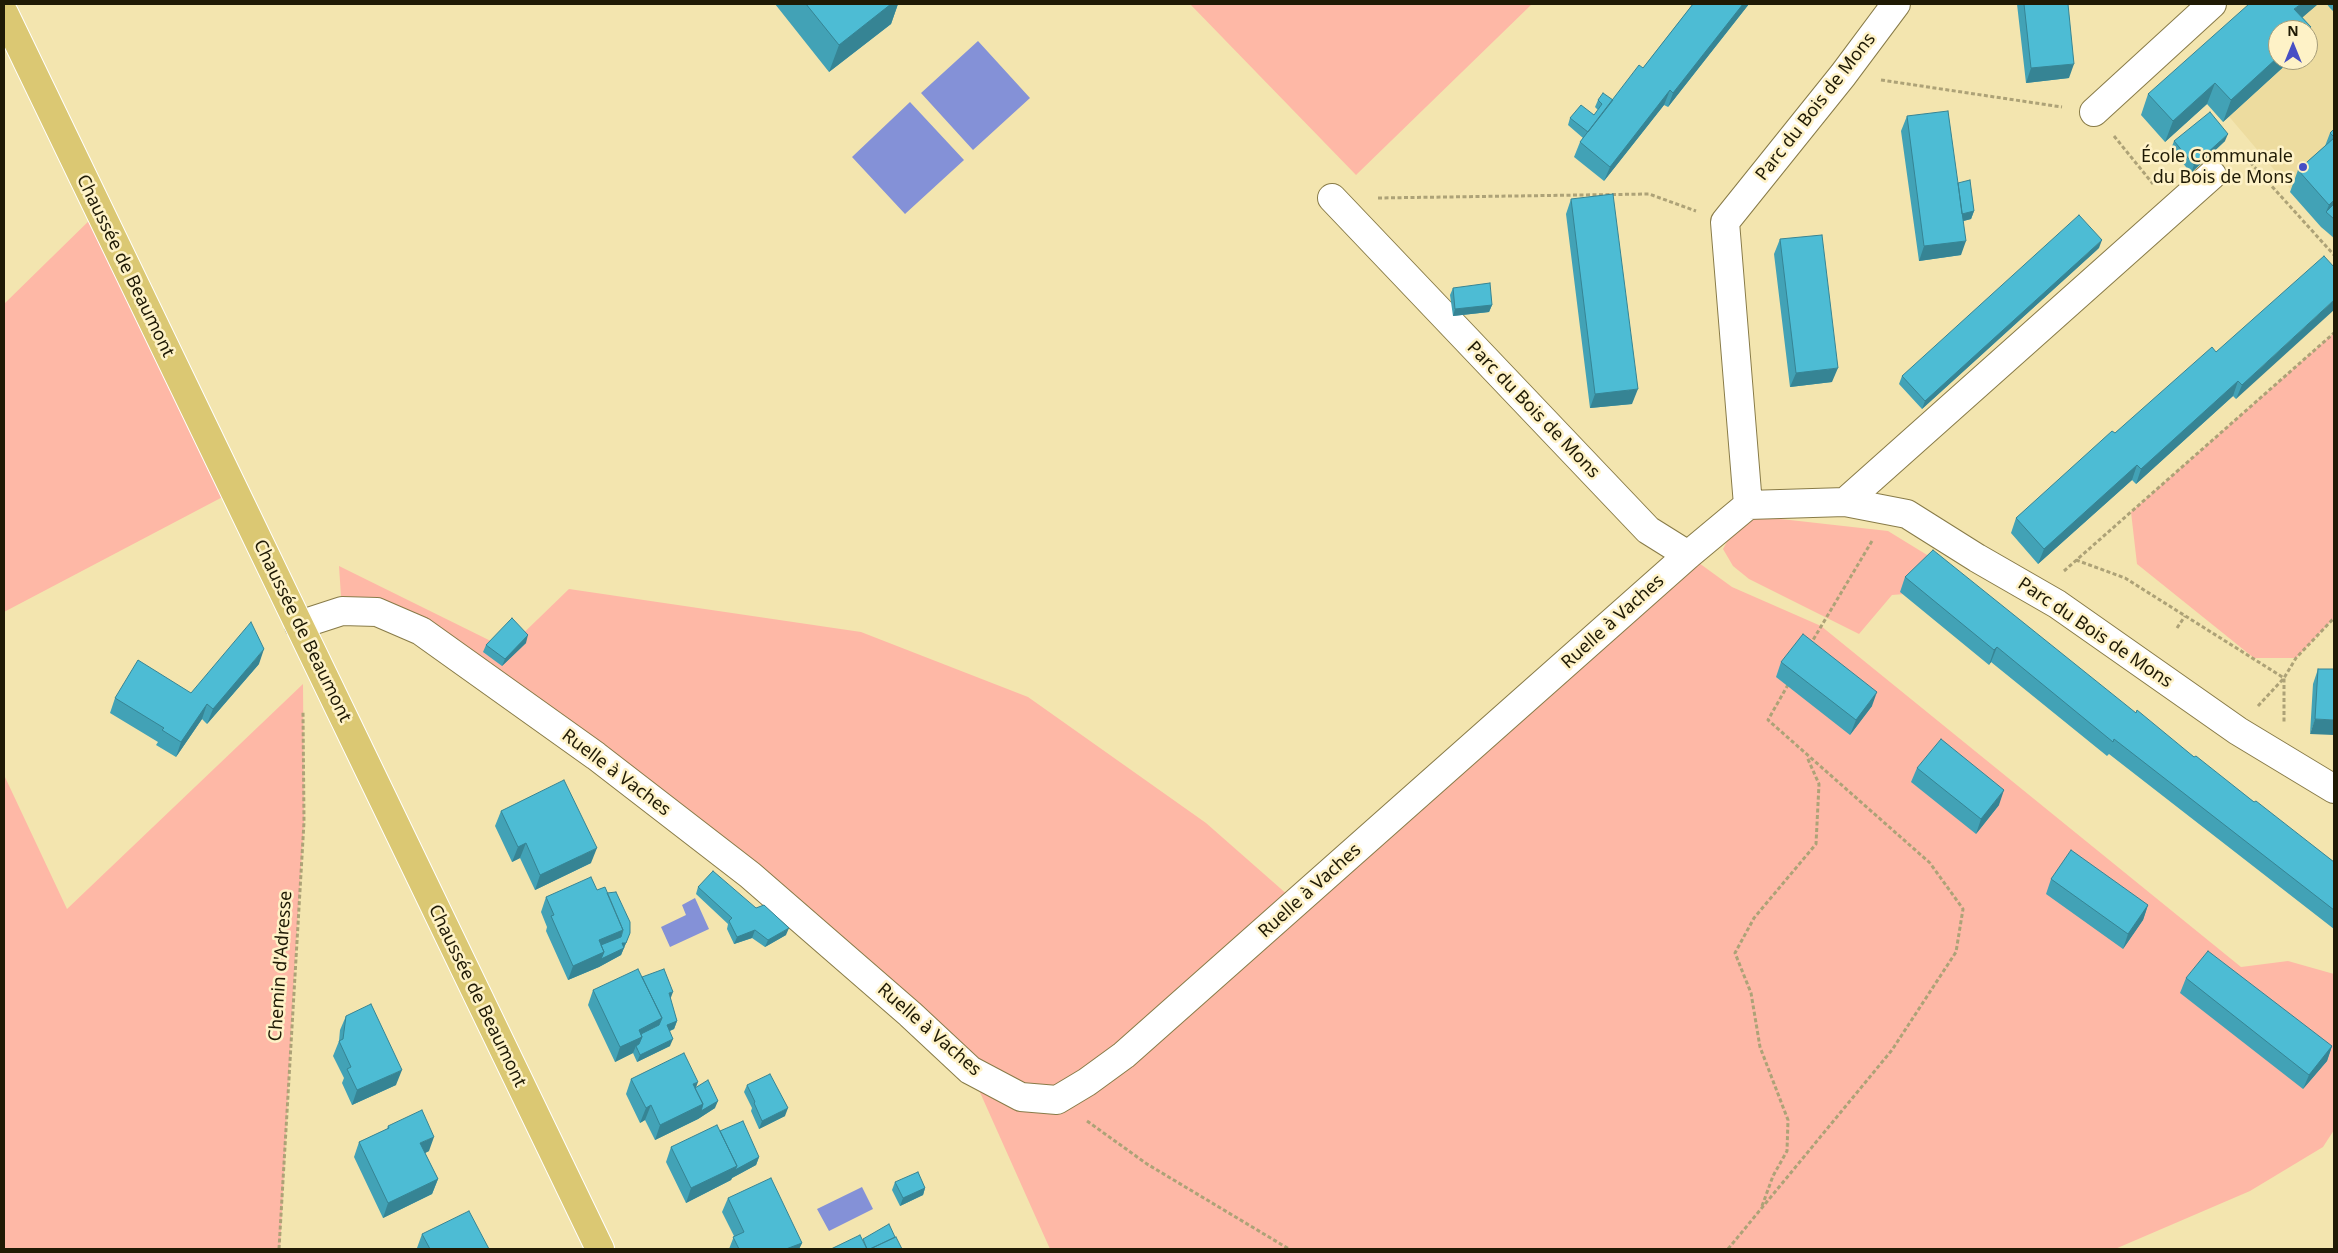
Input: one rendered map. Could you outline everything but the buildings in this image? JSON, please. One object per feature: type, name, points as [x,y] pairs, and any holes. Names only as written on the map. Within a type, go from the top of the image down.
[{"type":"main road","name":"Chaussée de Beaumont","points":[[4,13],[600,1249]]},
{"type":"street","name":"Parc du Bois de Mons","points":[[1725,222],[1843,75],[1896,4]]},
{"type":"street","points":[[2094,112],[2212,4]]},
{"type":"street","points":[[1845,502],[2212,175]]},
{"type":"street","name":"Parc du Bois de Mons","points":[[1332,198],[1648,530],[1688,555]]},
{"type":"street","points":[[1688,555],[1748,505],[1725,222]]},
{"type":"street","name":"Parc du Bois de Mons","points":[[1748,505],[1845,502],[1907,514],[1977,558],[2039,593],[2238,731],[2334,789]]},
{"type":"street","name":"Ruelle à Vaches","points":[[299,625],[342,611],[377,612],[421,631],[596,756],[750,875],[910,1014],[970,1070],[1021,1097],[1057,1100],[1087,1082],[1124,1055],[1688,555]]},
{"type":"path","points":[[1843,75],[2094,112],[2173,209]]},
{"type":"path","points":[[2212,175],[2240,151],[2334,254]]},
{"type":"path","points":[[1332,198],[1650,194],[1725,222]]},
{"type":"path","points":[[2039,593],[2334,333]]},
{"type":"path","points":[[1806,652],[1890,512]]},
{"type":"path","points":[[2076,560],[2126,578],[2284,678]]},
{"type":"path","points":[[2177,628],[2186,616]]},
{"type":"path","points":[[2238,731],[2284,678],[2296,658],[2334,618]]},
{"type":"path","points":[[1728,1249],[1892,1050],[1956,952],[1963,909],[1930,863],[1768,720],[1792,678]]},
{"type":"path","points":[[2284,678],[2284,727]]},
{"type":"path","name":"Chemin d'Adresse","points":[[279,1249],[304,822],[303,702]]},
{"type":"path","points":[[1761,1209],[1772,1176],[1787,1151],[1788,1120],[1760,1047],[1751,992],[1735,953],[1754,918],[1816,844],[1819,784],[1806,754]]},
{"type":"path","points":[[1057,1100],[1147,1164],[1289,1249]]},
{"type":"shaded area","points":[[1190,4],[1532,4],[1356,175]]},
{"type":"shaded area","name":"École Communale du Bois de Mons","points":[[2309,4],[2334,4],[2334,240],[2209,93],[2268,65],[2268,70],[2318,70],[2318,20],[2291,20]]},
{"type":"shaded area","points":[[99,211],[234,491],[4,612],[4,304]]},
{"type":"shaded area","points":[[2334,333],[2334,618],[2296,658],[2254,658],[2137,564],[2131,512]]},
{"type":"shaded area","points":[[1753,519],[1781,519],[1888,531],[1932,558],[1904,594],[1892,595],[1859,634],[1749,579],[1733,566],[1723,549],[1729,538]]},
{"type":"shaded area","points":[[1688,555],[1732,587],[1821,626],[2241,967],[2288,961],[2334,974],[2334,1130],[2323,1147],[2250,1191],[2115,1249],[1050,1249],[970,1070],[910,1014],[421,631],[342,611],[339,566],[507,649],[569,589],[861,632],[1028,697],[1206,823],[1297,903]]},
{"type":"shaded area","points":[[303,684],[304,822],[280,1249],[4,1249],[4,775],[67,909]]},
{"type":"water","points":[[978,41],[1030,98],[973,150],[921,93]]},
{"type":"water","points":[[910,102],[964,160],[905,214],[852,157]]},
{"type":"water","points":[[695,898],[709,929],[670,947],[661,927],[686,915],[682,905]]},
{"type":"water","points":[[862,1187],[873,1209],[829,1231],[817,1209]]},
{"type":"place","name":"École Communale du Bois de Mons","points":[[2303,167]]}]
